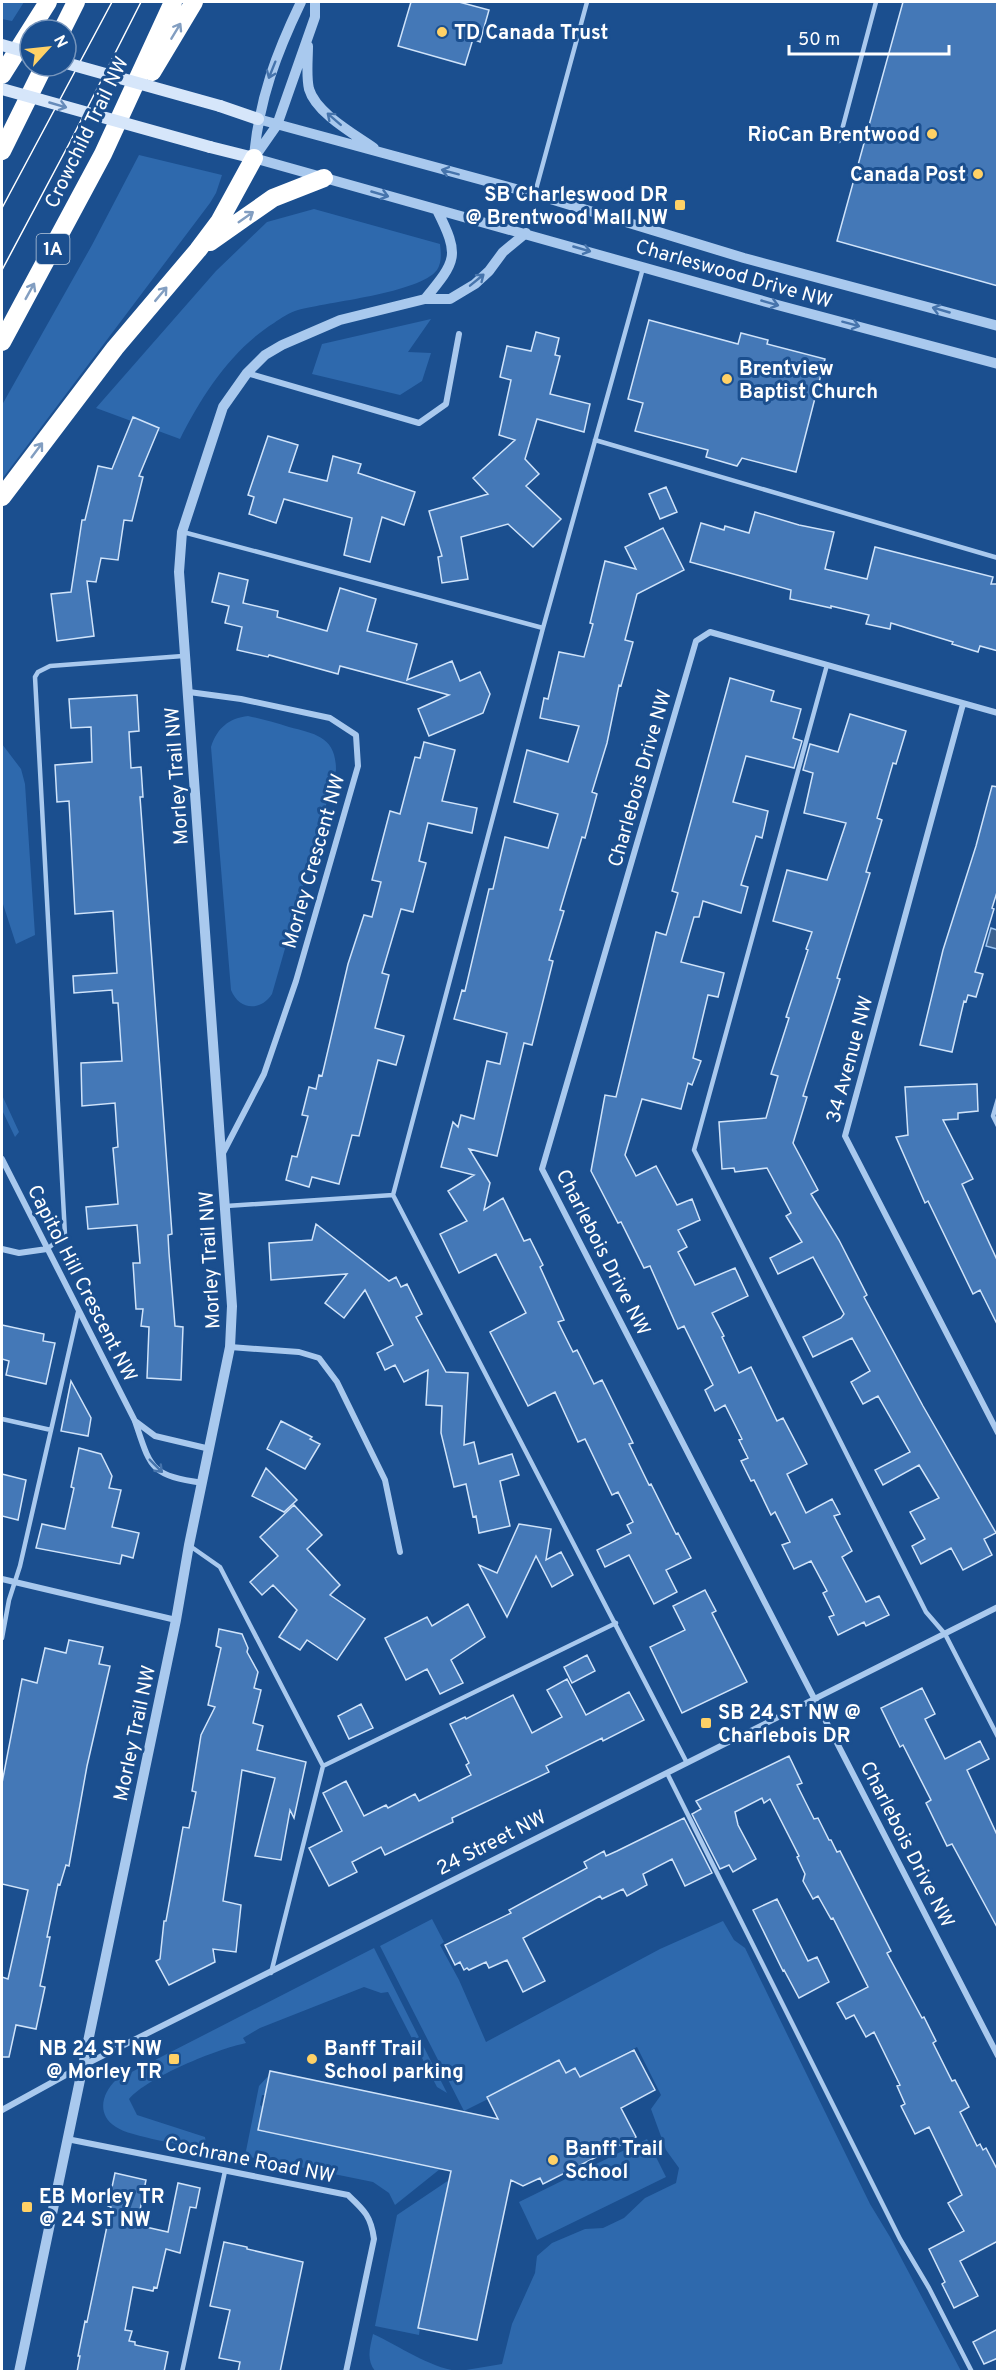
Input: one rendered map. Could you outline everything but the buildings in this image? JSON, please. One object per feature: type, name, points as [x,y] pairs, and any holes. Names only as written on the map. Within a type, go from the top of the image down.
[{"type":"highway","points":[[2,75],[48,2]]},
{"type":"highway","points":[[68,18],[76,2]]},
{"type":"highway","name":"Crowchild Trail NW","points":[[2,342],[103,154],[173,2]]},
{"type":"highway","points":[[103,154],[194,2]]},
{"type":"highway","points":[[2,151],[38,78]]},
{"type":"highway","points":[[2,497],[115,348],[219,222],[254,158]]},
{"type":"highway","points":[[198,250],[273,198],[324,178]]},
{"type":"main road","points":[[2,45],[18,50]]},
{"type":"main road","points":[[78,66],[220,106],[258,119]]},
{"type":"main road","points":[[2,89],[254,158]]},
{"type":"street","points":[[254,158],[258,119],[265,90],[301,2]]},
{"type":"street","points":[[254,158],[277,124],[315,17],[315,2]]},
{"type":"street","points":[[308,38],[309,88],[318,104],[338,123],[382,153]]},
{"type":"street","name":"Charleswood Drive NW","points":[[258,119],[534,194],[744,258],[998,326]]},
{"type":"street","name":"Charleswood Drive NW","points":[[254,158],[770,303],[998,364]]},
{"type":"street","points":[[425,299],[447,272],[453,259],[451,238],[437,210]]},
{"type":"street","name":"Morley Trail NW","points":[[19,2372],[176,1620],[189,1545],[230,1347],[232,1306],[179,572],[182,532],[223,407],[247,373],[265,355],[282,345],[340,320],[425,299],[450,299],[475,284],[489,271],[503,252],[526,233]]},
{"type":"street","points":[[247,373],[419,423],[446,404],[459,334]]},
{"type":"street","name":"Charlebois Drive NW","points":[[998,713],[710,632],[696,641],[542,1169],[998,2056]]},
{"type":"street","name":"Morley Crescent NW","points":[[189,692],[241,699],[330,718],[356,735],[358,766],[296,981],[264,1074],[222,1155]]},
{"type":"street","name":"34 Avenue NW","points":[[963,704],[845,1136],[998,1433]]},
{"type":"street","name":"Capitol Hill Crescent NW","points":[[2,1159],[135,1421],[146,1456],[156,1469],[170,1478],[202,1483]]},
{"type":"street","points":[[2,1249],[19,1253],[47,1249]]},
{"type":"street","points":[[230,1347],[299,1352],[319,1358],[337,1382],[384,1480],[400,1552]]},
{"type":"street","name":"Capitol Hill Crescent NW","points":[[135,1421],[155,1436],[210,1449]]},
{"type":"street","points":[[2,1580],[176,1620]]},
{"type":"street","name":"24 Street NW","points":[[2,2110],[82,2066],[998,1607]]},
{"type":"street","name":"Cochrane Road NW","points":[[67,2139],[348,2195],[371,2222],[374,2239],[346,2372]]},
{"type":"lane","points":[[534,194],[587,2]]},
{"type":"lane","points":[[839,141],[876,2]]},
{"type":"lane","points":[[644,266],[543,628],[393,1195],[687,1762]]},
{"type":"lane","points":[[595,440],[998,558]]},
{"type":"lane","points":[[182,532],[543,628]]},
{"type":"lane","points":[[47,1249],[65,1235],[35,677],[43,668],[50,666],[186,656]]},
{"type":"lane","points":[[827,665],[694,1150],[926,1612],[945,1634],[998,1737]]},
{"type":"lane","points":[[998,1099],[993,1116],[998,1126]]},
{"type":"lane","points":[[225,1206],[393,1195]]},
{"type":"lane","points":[[2,1638],[78,1312]]},
{"type":"lane","points":[[2,1419],[51,1430]]},
{"type":"lane","points":[[189,1545],[220,1567],[323,1766],[271,1972]]},
{"type":"lane","points":[[323,1766],[616,1623]]},
{"type":"lane","points":[[667,1773],[900,2239],[929,2288],[972,2372]]},
{"type":"lane","points":[[182,2372],[225,2171]]},
{"type":"shaded area","points":[[2,2],[24,2],[12,21],[2,19]]},
{"type":"shaded area","points":[[139,155],[222,175],[216,193],[2,479],[2,405],[92,245]]},
{"type":"shaded area","points":[[314,209],[440,244],[439,267],[427,278],[412,285],[372,296],[298,310],[280,319],[245,346],[219,374],[180,439],[96,408],[216,271],[267,222]]},
{"type":"shaded area","points":[[431,319],[408,352],[431,353],[422,381],[400,395],[312,374],[322,344]]},
{"type":"shaded area","points":[[248,716],[308,732],[323,739],[332,750],[336,770],[272,994],[262,1004],[256,1006],[239,1002],[231,990],[211,747],[220,729],[235,719]]},
{"type":"shaded area","points":[[2,744],[21,769],[25,784],[35,935],[16,944],[2,901]]},
{"type":"shaded area","points":[[991,928],[997,930],[997,949],[986,946]]},
{"type":"shaded area","points":[[2,1095],[19,1132],[15,1137],[2,1110]]},
{"type":"shaded area","points":[[432,1919],[444,1942],[440,1945],[459,1980],[486,2042],[660,1949],[723,1921],[734,1940],[745,1948],[870,2204],[961,2371],[460,2371],[502,2364],[512,2324],[535,2273],[537,2256],[552,2243],[585,2229],[603,2228],[624,2218],[645,2198],[676,2183],[679,2168],[666,2150],[651,2109],[661,2095],[637,2047],[580,2077],[575,2068],[566,2073],[487,2097],[488,2099],[464,2111],[380,1946]]},
{"type":"shaded area","points":[[374,1948],[447,2093],[437,2087],[388,1992],[381,1993],[364,1987],[260,2028],[243,2038],[246,2043],[218,2051],[167,2073],[129,2099],[137,2115],[205,2137],[207,2150],[123,2131],[110,2122],[106,2116],[103,2104],[107,2091],[116,2080]]},
{"type":"shaded area","points":[[270,2074],[265,2095],[262,2095],[260,2105],[263,2107],[258,2130],[440,2169],[395,2205],[389,2193],[373,2182],[245,2156],[259,2086]]},
{"type":"shaded area","points":[[647,2139],[666,2177],[537,2240],[519,2202]]},
{"type":"shaded area","points":[[449,2180],[418,2327],[420,2328],[419,2335],[375,2326],[397,2215]]},
{"type":"shaded area","points":[[373,2334],[425,2361],[457,2371],[375,2371],[370,2358]]},
{"type":"tram line","points":[[2,208],[112,2]]},
{"type":"tram line","points":[[2,270],[141,2]]},
{"type":"place","name":"TD Canada Trust","points":[[442,32]]},
{"type":"place","name":"RioCan Brentwood","points":[[932,134]]},
{"type":"place","name":"Canada Post","points":[[978,174]]},
{"type":"place","name":"SB Charleswood DR @ Brentwood Mall NW","points":[[680,205]]},
{"type":"place","name":"Brentview Baptist Church","points":[[727,379]]},
{"type":"place","name":"SB 24 ST NW @ Charlebois DR","points":[[706,1723]]},
{"type":"place","name":"NB 24 ST NW @ Morley TR","points":[[174,2059]]},
{"type":"place","name":"Banff Trail School parking","points":[[312,2059]]},
{"type":"place","name":"Banff Trail School","points":[[553,2160]]},
{"type":"place","name":"EB Morley TR @ 24 ST NW","points":[[27,2207]]}]
